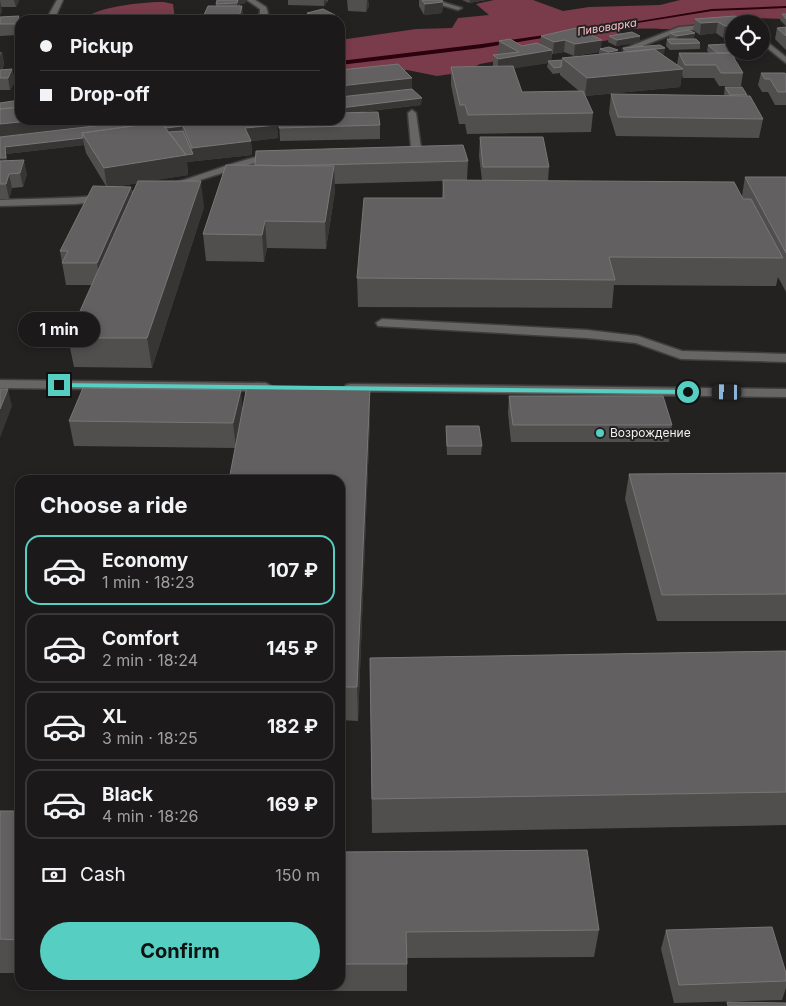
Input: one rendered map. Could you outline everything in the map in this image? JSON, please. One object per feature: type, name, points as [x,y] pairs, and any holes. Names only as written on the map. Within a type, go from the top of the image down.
[{"type":"street","points":[[52,15],[60,0]]},
{"type":"street","points":[[250,0],[264,8],[262,15]]},
{"type":"street","points":[[428,0],[458,8]]},
{"type":"street","points":[[627,49],[679,29],[725,25]]},
{"type":"street","points":[[770,46],[785,59]]},
{"type":"street","points":[[386,152],[405,152],[416,148],[412,113]]},
{"type":"street","points":[[0,203],[85,199],[149,192],[192,181],[255,158],[283,155]]},
{"type":"street","points":[[382,323],[587,334],[638,340],[681,355],[786,358]]},
{"type":"street","points":[[0,384],[279,387]]},
{"type":"street","points":[[338,388],[786,393]]},
{"type":"shaded area","points":[[494,0],[533,0],[563,11],[589,7],[660,5],[680,0],[786,0],[786,19],[770,18],[770,15],[725,15],[725,20],[722,22],[706,28],[688,30],[618,30],[625,37],[480,64],[465,72],[437,76],[407,70],[345,74],[345,39],[416,29],[452,28],[458,18],[489,15],[476,4]]},
{"type":"shaded area","points":[[164,2],[173,4],[174,15],[89,15],[108,8]]},
{"type":"building","points":[[217,0],[238,0],[237,3],[216,4]]},
{"type":"building","points":[[422,0],[442,0],[443,2],[425,4]]},
{"type":"building","points":[[208,6],[242,6],[240,15],[204,15]]},
{"type":"building","points":[[323,9],[335,15],[313,15],[307,13]]},
{"type":"building","points":[[15,16],[15,24],[0,24],[0,17]]},
{"type":"building","points":[[725,17],[725,26],[718,22],[701,23],[695,19]]},
{"type":"building","points":[[786,27],[786,36],[777,28]]},
{"type":"building","points":[[576,28],[602,40],[575,44],[565,40],[554,42],[541,36]]},
{"type":"building","points":[[688,30],[695,33],[677,36],[670,33]]},
{"type":"building","points":[[632,32],[640,36],[617,40],[609,36]]},
{"type":"building","points":[[510,39],[522,46],[537,43],[552,50],[498,59],[493,55],[519,52],[499,41]]},
{"type":"building","points":[[667,39],[696,39],[700,43],[671,44]]},
{"type":"building","points":[[725,44],[725,53],[717,53],[708,45]]},
{"type":"building","points":[[660,45],[665,48],[628,52],[623,48]]},
{"type":"building","points":[[609,47],[618,50],[609,52],[600,49]]},
{"type":"building","points":[[654,49],[683,69],[587,78],[562,58]]},
{"type":"building","points":[[679,53],[725,53],[725,60],[735,60],[743,73],[721,73],[716,65],[685,65]]},
{"type":"building","points":[[562,60],[561,67],[554,68],[548,61]]},
{"type":"building","points":[[398,64],[412,78],[345,85],[345,69]]},
{"type":"building","points":[[513,66],[522,92],[583,91],[593,113],[468,115],[465,105],[460,105],[451,67]]},
{"type":"building","points":[[12,69],[8,78],[0,78],[0,70]]},
{"type":"building","points":[[761,73],[785,73],[786,92],[778,92],[770,79],[765,79]]},
{"type":"building","points":[[725,87],[742,87],[747,95],[730,95]]},
{"type":"building","points":[[412,89],[422,98],[345,107],[345,96]]},
{"type":"building","points":[[611,94],[750,96],[763,119],[618,117]]},
{"type":"building","points":[[15,101],[15,108],[0,109],[0,103]]},
{"type":"building","points":[[15,108],[15,122],[0,124],[0,109]]},
{"type":"building","points":[[378,112],[380,125],[279,128],[279,125],[345,125],[345,113]]},
{"type":"building","points":[[103,125],[139,125],[82,133],[83,138],[5,147],[6,158],[0,158],[0,137]]},
{"type":"building","points":[[139,125],[163,125],[186,155],[104,168],[82,133]]},
{"type":"building","points":[[164,125],[182,126],[166,128]]},
{"type":"building","points":[[183,125],[277,125],[245,128],[251,141],[192,148]]},
{"type":"building","points":[[183,131],[193,154],[186,155],[169,132]]},
{"type":"building","points":[[480,137],[543,137],[549,167],[483,167]]},
{"type":"building","points":[[463,145],[468,161],[255,165],[256,151]]},
{"type":"building","points":[[24,160],[20,173],[9,174],[6,184],[0,184],[0,161]]},
{"type":"building","points":[[226,165],[334,166],[325,222],[265,221],[262,235],[203,234]]},
{"type":"building","points":[[745,177],[786,177],[786,253]]},
{"type":"building","points":[[443,180],[734,182],[743,199],[751,199],[783,258],[609,257],[615,280],[357,278],[364,198],[444,198]]},
{"type":"building","points":[[138,181],[201,181],[147,338],[68,338]]},
{"type":"building","points":[[93,186],[131,187],[97,263],[62,263],[68,251],[60,251]]},
{"type":"building","points":[[247,386],[370,387],[357,687],[345,687],[345,475],[230,475]]},
{"type":"building","points":[[83,388],[241,390],[233,423],[69,421]]},
{"type":"building","points":[[0,389],[8,389],[0,409]]},
{"type":"building","points":[[509,396],[663,396],[672,425],[513,425]]},
{"type":"building","points":[[446,426],[479,426],[482,446],[447,446]]},
{"type":"building","points":[[786,473],[786,594],[662,595],[629,474]]},
{"type":"building","points":[[786,651],[786,792],[372,799],[370,658]]},
{"type":"building","points":[[0,811],[15,811],[15,940],[0,939]]},
{"type":"building","points":[[587,850],[599,930],[406,932],[407,964],[345,964],[345,852]]},
{"type":"building","points":[[772,927],[786,973],[786,981],[679,985],[666,930]]},
{"type":"building","points":[[727,1002],[786,1003],[786,1006],[728,1006]]},
{"type":"waterway","name":"Пивоварка","points":[[569,33],[712,10],[786,7]]},
{"type":"waterway","name":"Пивоварка","points":[[345,62],[482,46],[552,35]]},
{"type":"place","name":"Возрождение","points":[[600,433]]},
{"type":"route","points":[[59,385],[688,392]]}]
